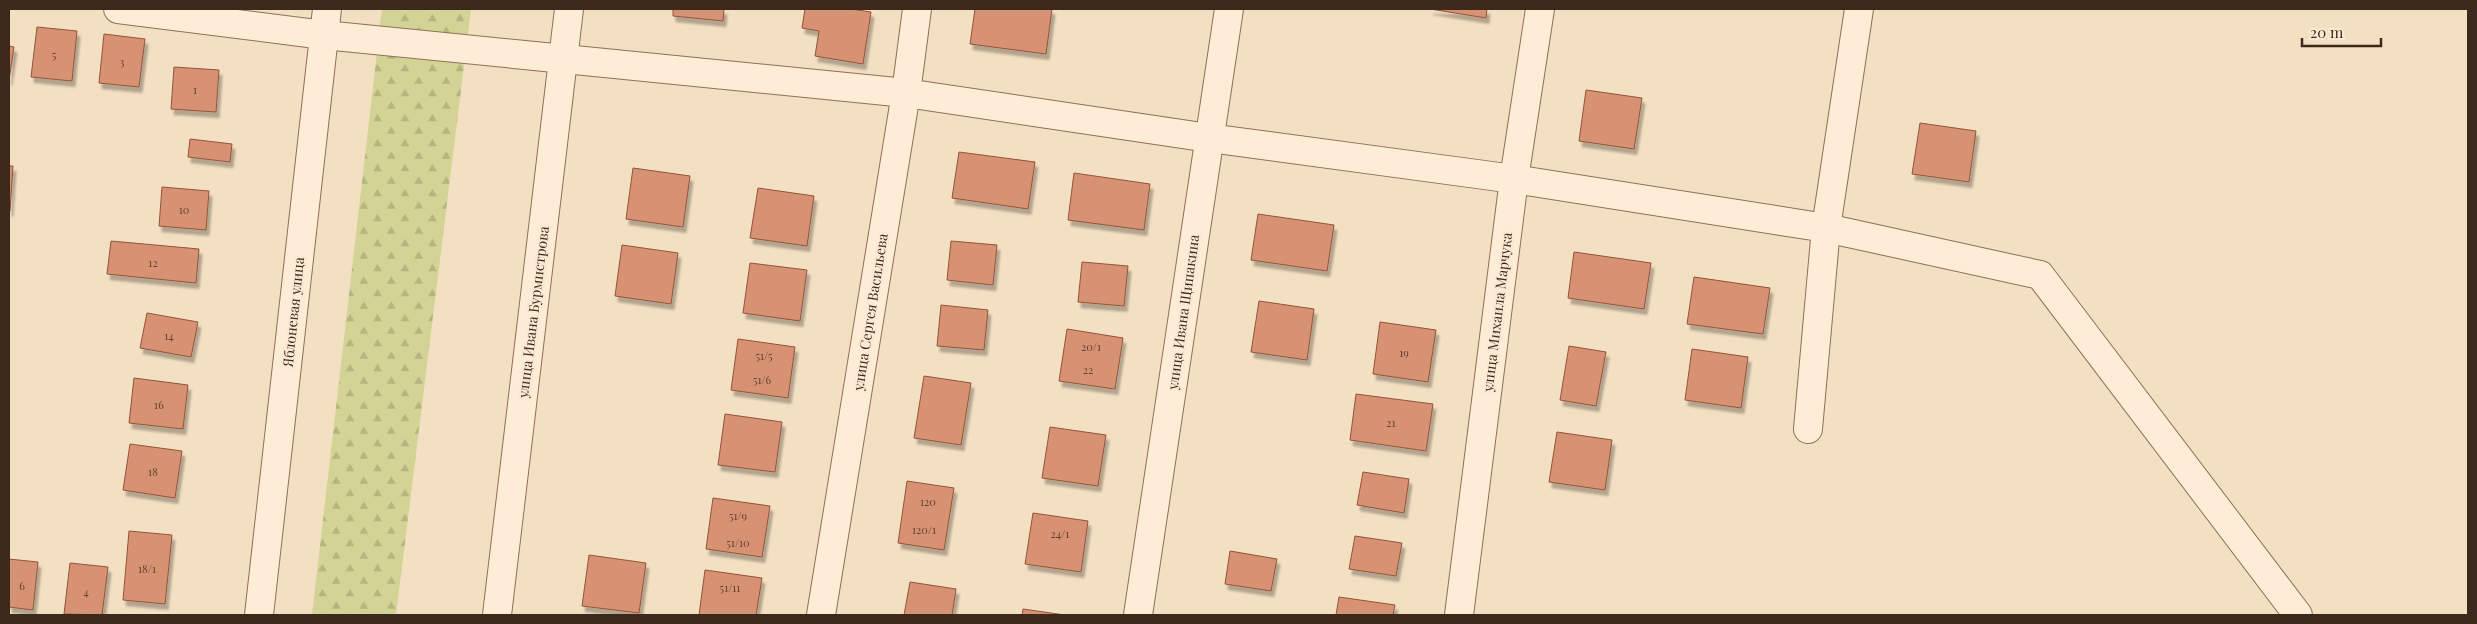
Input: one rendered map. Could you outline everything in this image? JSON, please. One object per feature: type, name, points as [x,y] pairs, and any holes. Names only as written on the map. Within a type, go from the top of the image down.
[{"type":"street","points":[[118,9],[325,22],[562,59],[906,93],[1209,138],[1514,179],[1826,228],[2040,275],[2298,615]]},
{"type":"street","name":"улица Ивана Бурмистрова","points":[[497,615],[569,9]]},
{"type":"street","name":"улица Сергея Васильева","points":[[821,615],[906,93],[917,9]]},
{"type":"street","name":"улица Ивана Щипакина","points":[[1138,615],[1229,9]]},
{"type":"street","name":"улица Михаила Марчука","points":[[1458,615],[1514,179],[1540,9]]},
{"type":"street","points":[[1808,429],[1826,228],[1859,9]]},
{"type":"street","name":"Яблоневая улица","points":[[259,615],[325,22]]},
{"type":"green space","points":[[382,9],[471,9],[396,615],[312,615]]},
{"type":"building","points":[[673,9],[724,9],[723,21],[673,16]]},
{"type":"building","points":[[805,9],[851,9],[871,12],[863,64],[815,56],[819,31],[802,28]]},
{"type":"building","points":[[975,9],[1052,9],[1046,54],[970,44]]},
{"type":"building","points":[[1430,9],[1487,9],[1486,18]]},
{"type":"building","points":[[37,27],[77,31],[72,81],[31,77]]},
{"type":"building","points":[[104,34],[145,39],[139,87],[99,83]]},
{"type":"building","points":[[9,46],[14,47],[9,80]]},
{"type":"building","points":[[174,67],[219,70],[216,112],[171,109]]},
{"type":"building","points":[[1586,90],[1642,98],[1634,149],[1579,141]]},
{"type":"building","points":[[1920,123],[1976,131],[1969,182],[1912,174]]},
{"type":"building","points":[[190,139],[232,144],[230,162],[188,157]]},
{"type":"building","points":[[959,152],[1035,162],[1028,209],[952,198]]},
{"type":"building","points":[[9,166],[13,166],[10,211],[9,211]]},
{"type":"building","points":[[633,168],[690,176],[683,227],[626,219]]},
{"type":"building","points":[[1074,173],[1150,184],[1144,230],[1068,220]]},
{"type":"building","points":[[162,187],[209,191],[206,230],[159,226]]},
{"type":"building","points":[[758,188],[814,196],[807,246],[750,238]]},
{"type":"building","points":[[1258,214],[1334,225],[1327,271],[1251,260]]},
{"type":"building","points":[[111,241],[199,249],[196,283],[107,274]]},
{"type":"building","points":[[951,241],[997,245],[993,285],[947,280]]},
{"type":"building","points":[[622,245],[678,253],[671,304],[615,296]]},
{"type":"building","points":[[1574,252],[1651,263],[1644,309],[1568,298]]},
{"type":"building","points":[[1082,262],[1128,266],[1124,306],[1078,302]]},
{"type":"building","points":[[750,263],[807,270],[800,321],[743,313]]},
{"type":"building","points":[[1694,277],[1770,288],[1763,334],[1687,324]]},
{"type":"building","points":[[1259,301],[1314,309],[1307,360],[1251,352]]},
{"type":"building","points":[[941,305],[988,310],[984,350],[937,346]]},
{"type":"building","points":[[147,313],[198,322],[191,357],[140,348]]},
{"type":"building","points":[[1380,322],[1436,330],[1428,382],[1373,374]]},
{"type":"building","points":[[1067,329],[1123,338],[1115,389],[1059,381]]},
{"type":"building","points":[[738,339],[795,347],[788,398],[731,390]]},
{"type":"building","points":[[1569,346],[1606,352],[1596,406],[1560,400]]},
{"type":"building","points":[[1692,349],[1748,357],[1741,408],[1685,400]]},
{"type":"building","points":[[924,376],[971,383],[961,445],[914,438]]},
{"type":"building","points":[[134,378],[188,385],[183,429],[129,423]]},
{"type":"building","points":[[1356,394],[1433,404],[1426,451],[1350,440]]},
{"type":"building","points":[[725,414],[782,422],[775,472],[718,465]]},
{"type":"building","points":[[1050,427],[1106,435],[1098,486],[1042,478]]},
{"type":"building","points":[[1557,432],[1612,440],[1605,490],[1549,482]]},
{"type":"building","points":[[130,444],[182,451],[175,498],[123,490]]},
{"type":"building","points":[[1363,472],[1409,479],[1404,513],[1357,505]]},
{"type":"building","points":[[907,481],[954,488],[944,550],[898,543]]},
{"type":"building","points":[[713,498],[770,506],[762,557],[706,549]]},
{"type":"building","points":[[1033,513],[1088,521],[1081,572],[1025,564]]},
{"type":"building","points":[[129,531],[172,535],[165,604],[123,600]]},
{"type":"building","points":[[1355,536],[1402,543],[1396,576],[1349,569]]},
{"type":"building","points":[[1230,551],[1277,559],[1271,591],[1225,584]]},
{"type":"building","points":[[589,555],[646,563],[639,613],[582,606]]},
{"type":"building","points":[[9,559],[38,562],[33,610],[9,607]]},
{"type":"building","points":[[70,563],[108,567],[102,615],[64,614]]},
{"type":"building","points":[[705,570],[762,578],[756,615],[699,615]]},
{"type":"building","points":[[910,582],[956,589],[952,615],[904,615]]},
{"type":"building","points":[[1339,597],[1395,605],[1393,615],[1336,615]]},
{"type":"building","points":[[1023,609],[1065,615],[1022,615]]}]
